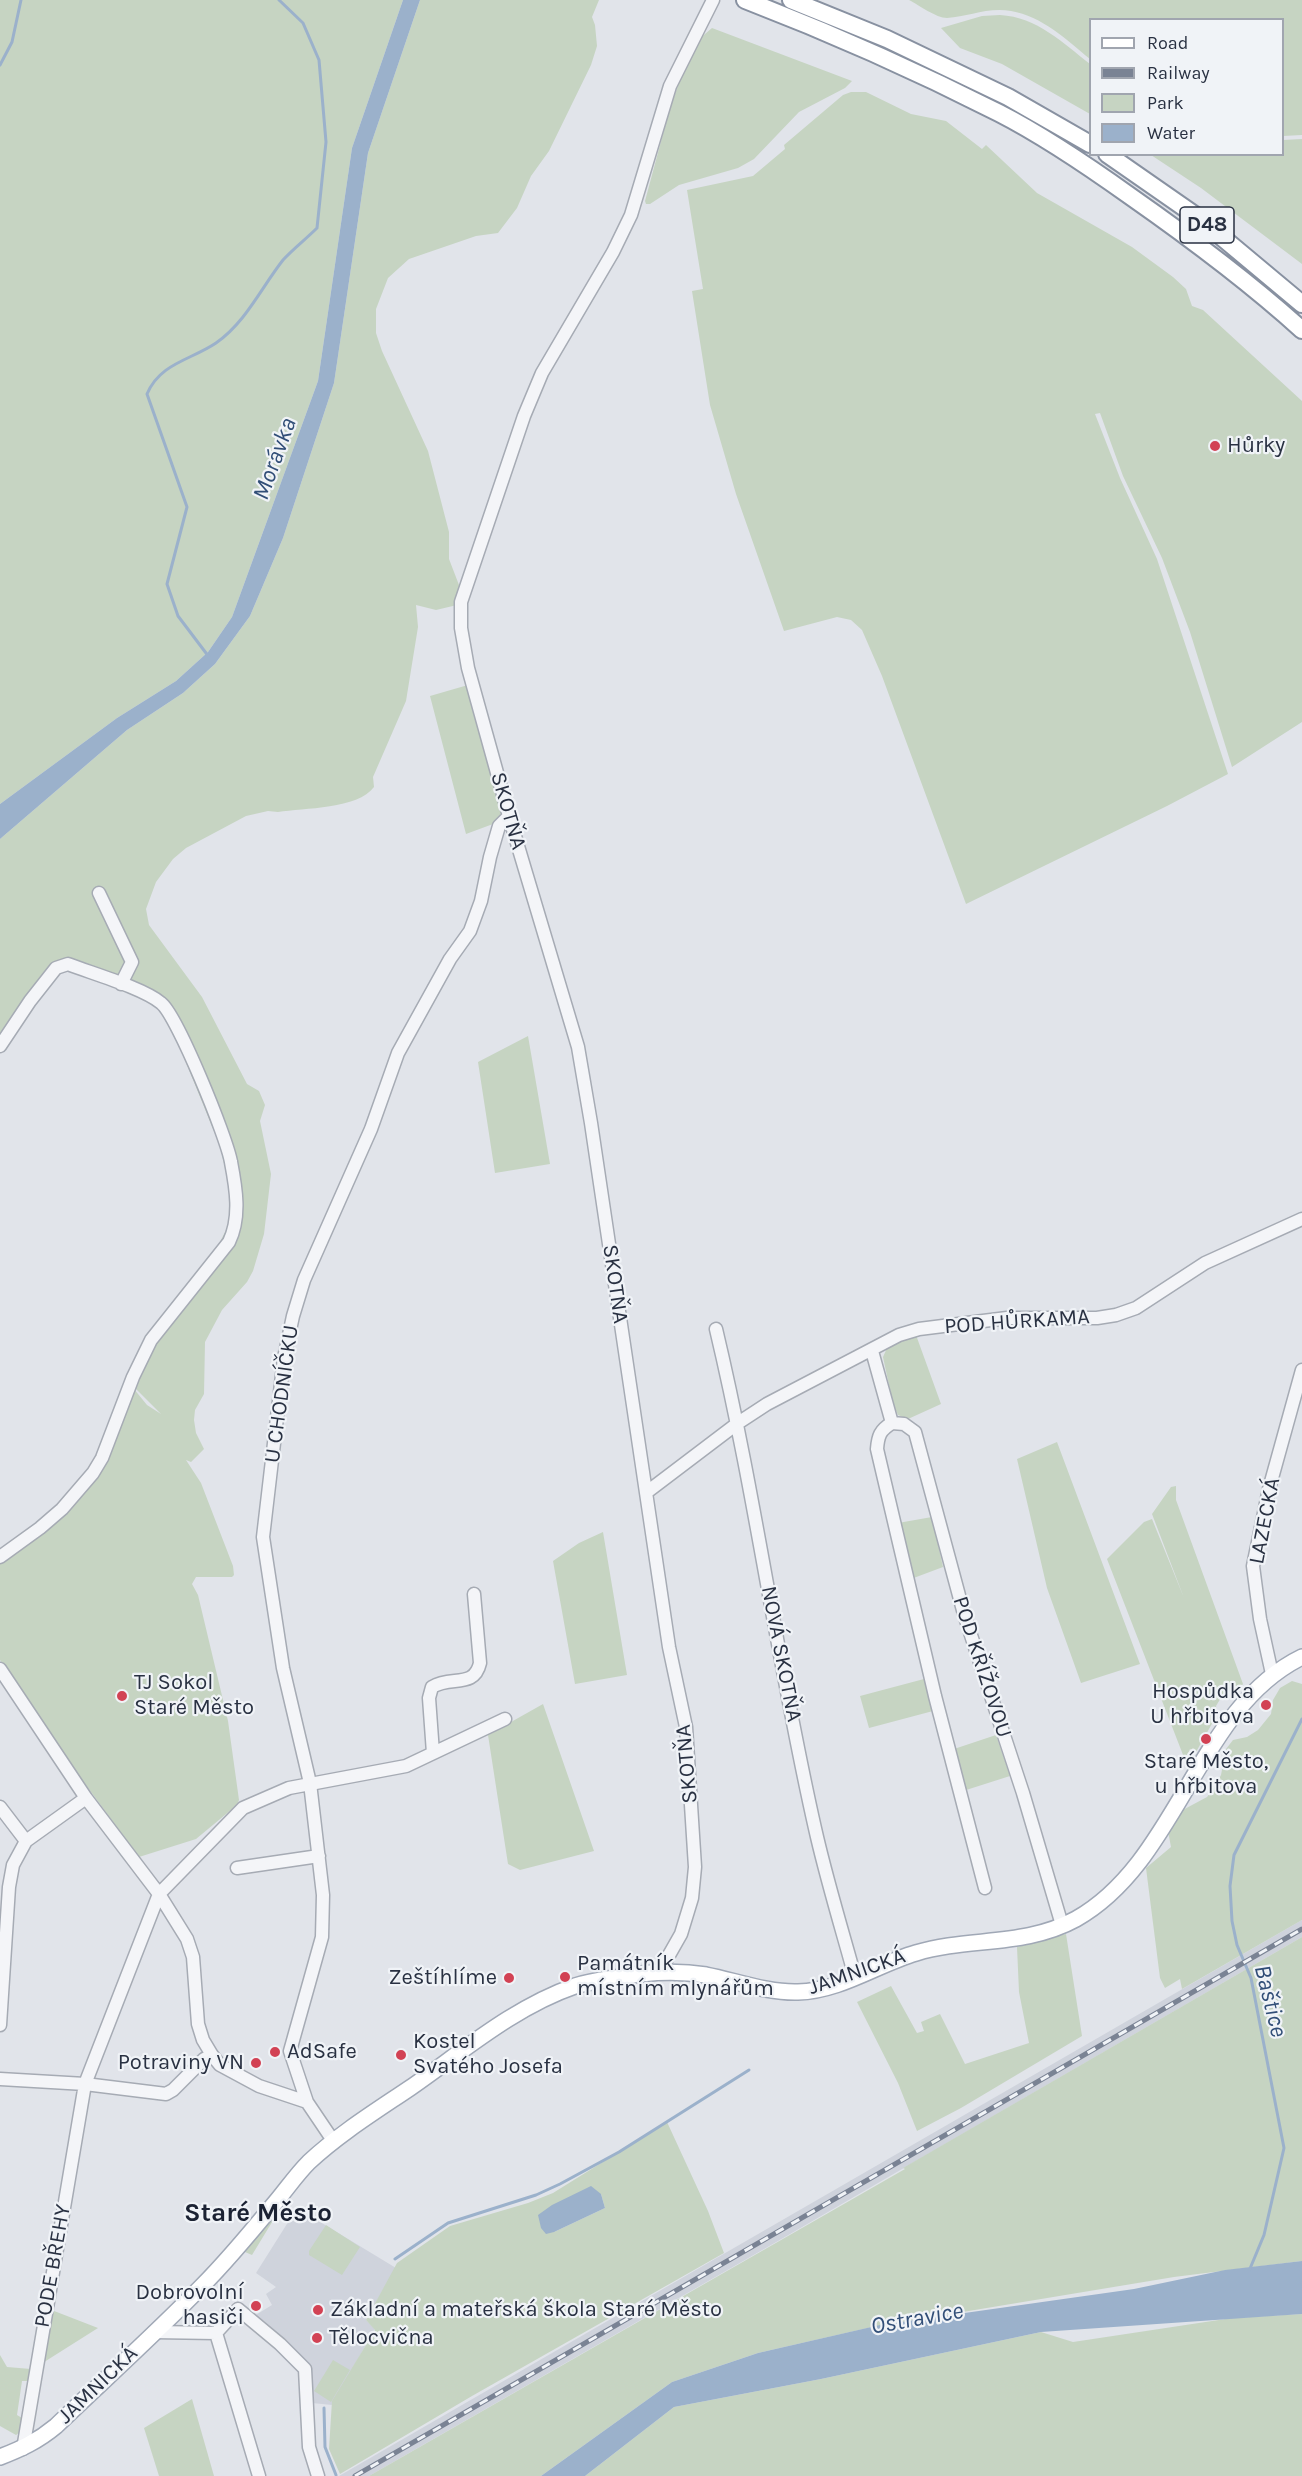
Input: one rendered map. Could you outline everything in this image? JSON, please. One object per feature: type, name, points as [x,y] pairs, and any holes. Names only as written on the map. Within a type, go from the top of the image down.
[{"type":"highway","name":"D48","points":[[745,0],[831,34],[1001,114],[1089,167],[1182,232],[1264,296],[1302,330]]},
{"type":"highway","points":[[791,0],[887,39],[1008,97],[1089,143]]},
{"type":"highway","name":"D48","points":[[1110,156],[1199,218],[1302,304]]},
{"type":"main road","name":"JAMNICKÁ","points":[[0,2457],[23,2449],[41,2439],[56,2426],[236,2251],[301,2170],[334,2142],[472,2044],[538,2002],[578,1985],[660,1971],[704,1975],[798,1992],[816,1990],[919,1952],[1016,1939],[1062,1925],[1101,1901],[1133,1869],[1238,1710],[1272,1674],[1302,1657]]},
{"type":"street","name":"SKOTŇA","points":[[660,1971],[681,1934],[692,1898],[694,1868],[686,1727],[669,1647],[578,1047],[509,816],[468,668],[460,628],[461,602],[537,384],[613,252],[631,215],[670,86],[713,0]]},
{"type":"street","name":"U CHODNÍČKU","points":[[307,2102],[290,2051],[322,1937],[323,1895],[310,1783],[283,1668],[263,1537],[284,1358],[292,1316],[304,1280],[371,1129],[398,1053],[450,960],[470,931],[481,901],[499,826],[509,816]]},
{"type":"street","points":[[99,893],[132,962],[121,984]]},
{"type":"street","points":[[0,1046],[30,1001],[56,968],[68,964],[121,984],[162,1003],[180,1030],[231,1159],[236,1199],[235,1230],[229,1242],[151,1340],[133,1377],[102,1458],[93,1473],[48,1522],[0,1557]]},
{"type":"street","name":"POD HŮRKAMA","points":[[646,1492],[767,1404],[899,1335],[919,1329],[1007,1318],[1097,1318],[1116,1314],[1136,1308],[1205,1263],[1302,1219]]},
{"type":"street","name":"NOVÁ SKOTŇA","points":[[716,1329],[738,1423],[764,1569],[817,1837],[855,1977]]},
{"type":"street","points":[[872,1351],[892,1423]]},
{"type":"street","name":"LAZECKÁ","points":[[1272,1674],[1260,1619],[1253,1566],[1269,1489],[1302,1370]]},
{"type":"street","name":"POD KŘÍŽOVOU","points":[[985,1888],[935,1696],[877,1449],[878,1437],[884,1428],[892,1423],[904,1424],[915,1432],[964,1614],[1023,1794],[1062,1925]]},
{"type":"street","points":[[433,1753],[429,1698],[432,1687],[440,1682],[472,1678],[478,1673],[480,1663],[474,1593]]},
{"type":"street","points":[[0,1669],[86,1798],[159,1894],[189,1944],[193,1957],[198,2024],[203,2040],[212,2055],[220,2065],[259,2086],[307,2102],[334,2142]]},
{"type":"street","points":[[159,1894],[243,1808],[289,1788],[406,1766],[505,1719]]},
{"type":"street","points":[[0,2025],[9,1887],[13,1865],[26,1841],[86,1798]]},
{"type":"street","points":[[0,1807],[26,1841]]},
{"type":"street","points":[[237,1868],[318,1856]]},
{"type":"street","name":"PODE BŘEHY","points":[[23,2449],[85,2084],[159,1894]]},
{"type":"street","points":[[0,2079],[85,2084],[166,2094],[173,2090],[204,2059],[212,2055]]},
{"type":"street","points":[[154,2332],[216,2333],[238,2309],[280,2344],[305,2369],[309,2447],[318,2476]]},
{"type":"street","points":[[216,2333],[260,2476]]},
{"type":"shaded area","points":[[1302,1920],[1302,1937],[778,2241],[369,2476],[339,2476]]},
{"type":"shaded area","name":"Základní a mateřská škola Staré Město","points":[[297,2208],[396,2268],[366,2320],[375,2329],[332,2405],[312,2403],[310,2364],[264,2321],[254,2316],[272,2305],[266,2294],[276,2287],[256,2273]]},
{"type":"green space","points":[[0,0],[403,0],[352,148],[318,381],[232,617],[208,652],[176,681],[117,718],[0,804]]},
{"type":"green space","points":[[420,0],[599,0],[592,17],[597,46],[591,65],[549,151],[531,176],[517,208],[498,233],[476,236],[409,259],[388,278],[376,309],[376,333],[382,351],[428,451],[449,532],[449,559],[459,585],[457,605],[436,610],[416,605],[418,627],[406,701],[373,777],[374,787],[356,800],[343,804],[278,812],[268,811],[246,816],[186,848],[173,859],[156,882],[146,909],[149,925],[202,997],[247,1084],[259,1091],[265,1105],[260,1121],[271,1174],[264,1234],[253,1271],[247,1282],[222,1310],[205,1342],[204,1394],[195,1410],[194,1420],[196,1433],[204,1449],[191,1462],[186,1460],[201,1483],[233,1566],[234,1575],[232,1577],[196,1577],[192,1584],[198,1595],[228,1721],[239,1800],[237,1805],[196,1839],[139,1857],[32,1712],[0,1660],[0,1561],[40,1533],[112,1443],[134,1389],[147,1405],[161,1414],[133,1386],[158,1326],[179,1294],[217,1248],[233,1216],[232,1199],[220,1146],[167,1016],[151,999],[57,962],[0,1045],[0,839],[127,730],[183,693],[215,664],[250,616],[283,538],[334,383],[368,153]]},
{"type":"green space","points":[[909,0],[1302,0],[1302,135],[1284,136],[1284,18],[1089,18],[1089,58],[1044,23],[1022,14],[994,10],[947,18],[933,14]]},
{"type":"green space","points":[[982,16],[1013,17],[1038,26],[1089,63],[1089,113],[1002,64],[960,48],[941,28]]},
{"type":"green space","points":[[712,28],[852,81],[845,88],[799,112],[754,159],[738,168],[679,185],[650,204],[646,204],[670,108],[680,80],[698,40]]},
{"type":"green space","points":[[851,92],[866,92],[911,114],[946,121],[982,149],[986,145],[1037,193],[1132,247],[1173,277],[1186,289],[1192,306],[1203,310],[1302,401],[1302,722],[1232,767],[1190,632],[1162,558],[1123,476],[1100,413],[1095,414],[1120,478],[1157,559],[1228,774],[966,904],[882,676],[862,630],[851,620],[837,617],[784,631],[736,494],[710,405],[692,291],[703,289],[687,190],[753,176],[785,149],[784,145],[843,95]]},
{"type":"green space","points":[[1302,139],[1302,264],[1201,188],[1153,156],[1284,156],[1284,140]]},
{"type":"green space","points":[[468,685],[503,811],[493,824],[466,834],[430,696]]},
{"type":"green space","points":[[528,1036],[550,1164],[495,1173],[478,1062]]},
{"type":"green space","points":[[916,1335],[941,1404],[908,1419],[898,1415],[893,1404],[883,1357],[887,1348]]},
{"type":"green space","points":[[1057,1442],[1140,1664],[1081,1683],[1047,1588],[1017,1459]]},
{"type":"green space","points":[[1176,1486],[1176,1500],[1243,1684],[1236,1693],[1225,1691],[1216,1706],[1218,1713],[1196,1752],[1190,1749],[1185,1760],[1107,1559],[1144,1522],[1152,1519],[1184,1598],[1152,1514],[1171,1487]]},
{"type":"green space","points":[[932,1517],[943,1567],[911,1579],[898,1523]]},
{"type":"green space","points":[[603,1532],[627,1675],[575,1684],[553,1561],[579,1543]]},
{"type":"green space","points":[[924,1679],[933,1711],[869,1728],[860,1696]]},
{"type":"green space","points":[[1292,1681],[1302,1684],[1302,1920],[1182,1989],[1180,1979],[1165,1988],[1160,1978],[1146,1868],[1171,1847],[1168,1831],[1179,1812],[1207,1797],[1214,1788],[1221,1775],[1226,1749],[1233,1740],[1247,1737],[1258,1730],[1271,1714],[1273,1700],[1280,1688]]},
{"type":"green space","points":[[543,1704],[594,1851],[520,1870],[508,1864],[488,1735]]},
{"type":"green space","points":[[996,1735],[1010,1776],[963,1791],[951,1750]]},
{"type":"green space","points":[[1066,1934],[1082,2036],[961,2108],[917,2131],[898,2083],[857,2002],[891,1986],[917,2033],[924,2031],[921,2022],[940,2014],[965,2064],[1029,2043],[1019,1992],[1017,1947]]},
{"type":"green space","points":[[1302,1937],[1302,2261],[1174,2277],[872,2327],[758,2353],[672,2382],[541,2476],[369,2476],[905,2169],[903,2168]]},
{"type":"green space","points":[[667,2122],[708,2211],[724,2253],[340,2474],[329,2449],[332,2401],[375,2330],[366,2320],[397,2263],[450,2226],[528,2203],[553,2193]],"holes":[[[601,2194],[605,2208],[554,2232]]]},
{"type":"green space","points":[[280,2209],[252,2255],[245,2252]]},
{"type":"green space","points":[[326,2225],[360,2247],[342,2275],[309,2255],[309,2251]]},
{"type":"green space","points":[[49,2309],[98,2328],[41,2364]]},
{"type":"green space","points":[[1302,2314],[1302,2476],[585,2476],[674,2407],[821,2379],[1041,2332],[1073,2342],[1232,2318]]},
{"type":"green space","points":[[0,2355],[7,2367],[31,2369],[29,2381],[22,2381],[17,2415],[22,2418],[23,2430],[16,2435],[0,2426]]},
{"type":"green space","points":[[333,2360],[350,2370],[331,2402],[314,2391]]},
{"type":"green space","points":[[192,2399],[214,2476],[159,2476],[144,2428]]},
{"type":"water","points":[[403,0],[420,0],[368,153],[334,383],[283,538],[250,616],[215,664],[183,693],[127,730],[0,839],[0,804],[117,718],[176,681],[208,652],[232,617],[318,381],[352,148]]},
{"type":"water","points":[[591,2186],[601,2194],[605,2208],[546,2234],[541,2228],[538,2215],[552,2205]]},
{"type":"water","points":[[1302,2261],[1302,2314],[1041,2332],[821,2379],[674,2407],[585,2476],[541,2476],[672,2382],[758,2353],[880,2325],[1134,2289],[1225,2270]]},
{"type":"waterway","points":[[0,65],[12,42],[21,0]]},
{"type":"waterway","points":[[209,657],[178,616],[167,584],[187,507],[147,394],[160,375],[168,369],[227,335],[245,315],[283,260],[317,228],[326,142],[319,60],[303,23],[279,0]]},
{"type":"waterway","name":"Baštice","points":[[1249,2271],[1264,2235],[1284,2148],[1251,1978],[1237,1945],[1232,1921],[1230,1886],[1234,1855],[1302,1719]]},
{"type":"waterway","points":[[395,2259],[448,2223],[536,2195],[560,2184],[619,2152],[749,2070]]},
{"type":"waterway","points":[[324,2408],[325,2447],[336,2475]]},
{"type":"railway","points":[[355,2476],[1302,1929]]},
{"type":"place","name":"Hůrky","points":[[1215,446]]},
{"type":"place","name":"TJ Sokol Staré Město","points":[[122,1696]]},
{"type":"place","name":"Hospůdka U hřbitova","points":[[1266,1705]]},
{"type":"place","name":"Staré Město, u hřbitova","points":[[1206,1739]]},
{"type":"place","name":"Památník místním mlynářům","points":[[565,1977]]},
{"type":"place","name":"Zeštíhlíme","points":[[509,1978]]},
{"type":"place","name":"AdSafe","points":[[275,2052]]},
{"type":"place","name":"Kostel Svatého Josefa","points":[[401,2055]]},
{"type":"place","name":"Potraviny VN","points":[[256,2063]]},
{"type":"place","name":"Dobrovolní hasiči","points":[[256,2306]]},
{"type":"place","name":"Základní a mateřská škola Staré Město","points":[[318,2310]]},
{"type":"place","name":"Tělocvična","points":[[317,2338]]},
{"type":"district","name":"Staré Město","points":[[258,2214]]},
{"type":"water label","name":"Morávka","points":[[275,459]]},
{"type":"water label","name":"Ostravice","points":[[917,2319]]}]
